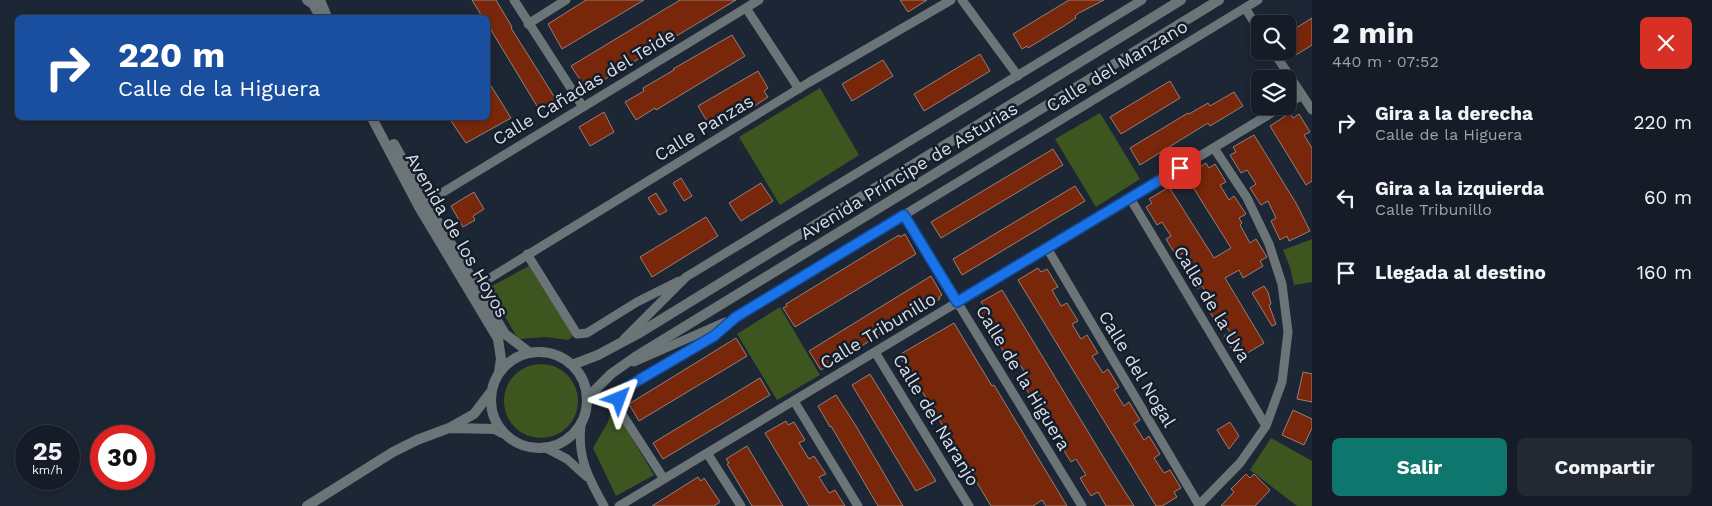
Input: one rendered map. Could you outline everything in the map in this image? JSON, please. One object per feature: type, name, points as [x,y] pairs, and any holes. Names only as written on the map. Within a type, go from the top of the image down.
[{"type":"street","points":[[307,0],[313,4],[319,15]]},
{"type":"street","points":[[320,0],[326,15]]},
{"type":"street","points":[[514,0],[582,108]]},
{"type":"street","points":[[528,24],[566,0]]},
{"type":"street","name":"Calle Cañadas del Teide","points":[[422,204],[759,0]]},
{"type":"street","name":"Calle Panzas","points":[[472,288],[798,89],[951,0]]},
{"type":"street","points":[[962,0],[1018,76]]},
{"type":"street","name":"Avenida Príncipe de Asturias","points":[[527,254],[577,334],[587,333],[637,302],[686,277],[1142,0]]},
{"type":"street","name":"Avenida Príncipe de Asturias","points":[[572,365],[598,355],[650,327],[1181,0]]},
{"type":"street","name":"Avenida Príncipe de Asturias","points":[[587,398],[601,382],[616,370],[1219,0]]},
{"type":"street","name":"Calle del Manzano","points":[[664,479],[618,408],[622,390],[714,336],[736,317],[1258,0]]},
{"type":"street","points":[[746,8],[798,89]]},
{"type":"street","points":[[1245,8],[1251,17]]},
{"type":"street","points":[[1280,60],[1312,110]]},
{"type":"street","points":[[1296,99],[1302,95]]},
{"type":"street","name":"Calle Tribunillo","points":[[618,506],[1269,115]]},
{"type":"street","name":"Avenida de los Hoyos","points":[[373,120],[472,288],[498,339],[502,360],[499,372]]},
{"type":"street","name":"Avenida de los Hoyos","points":[[380,120],[422,204]]},
{"type":"street","points":[[1198,506],[1240,463],[1266,426],[1282,382],[1288,332],[1282,284],[1269,244],[1247,198],[1214,148]]},
{"type":"street","name":"Calle de la Uva","points":[[1130,198],[1266,426]]},
{"type":"street","name":"Calle de la Higuera","points":[[904,215],[1082,506]]},
{"type":"street","name":"Calle del Nogal","points":[[1047,248],[1198,506]]},
{"type":"street","name":"Avenida Príncipe de Asturias","points":[[620,342],[686,277]]},
{"type":"street","name":"Avenida de los Hoyos","points":[[472,288],[505,334],[530,353]]},
{"type":"street","name":"Avenida Príncipe de Asturias","points":[[616,370],[736,317]]},
{"type":"street","points":[[505,434],[496,422],[491,408],[491,392],[499,372],[513,360],[530,353],[545,352],[560,357],[572,365],[580,375],[585,386],[587,398],[579,441],[582,457],[589,479],[604,506]]},
{"type":"street","name":"Calle del Naranjo","points":[[875,352],[969,506]]},
{"type":"street","points":[[307,506],[393,452],[417,440],[449,428],[474,414],[491,392]]},
{"type":"street","points":[[794,400],[858,506]]},
{"type":"street","points":[[449,428],[495,429],[517,443],[531,447],[546,448],[558,446],[568,441],[578,432],[581,426]]},
{"type":"street","points":[[546,448],[567,459],[589,479]]},
{"type":"street","points":[[707,453],[741,506]]},
{"type":"green space","points":[[820,88],[859,155],[780,205],[739,137]]},
{"type":"green space","points":[[1100,113],[1140,179],[1096,207],[1055,139]]},
{"type":"green space","points":[[1312,239],[1312,282],[1294,285],[1290,267],[1283,250]]},
{"type":"green space","points":[[529,266],[573,336],[568,340],[546,337],[518,339],[491,292],[490,287]]},
{"type":"green space","points":[[780,307],[820,375],[777,400],[737,334]]},
{"type":"green space","points":[[548,364],[568,374],[576,387],[578,401],[576,415],[568,428],[555,436],[534,438],[514,428],[506,415],[504,394],[514,374],[527,366]]},
{"type":"green space","points":[[613,406],[654,475],[616,496],[593,448],[608,422]]},
{"type":"green space","points":[[1271,438],[1312,461],[1312,506],[1297,506],[1250,470]]},
{"type":"building","points":[[472,0],[496,0],[511,28],[557,101],[540,111],[490,28],[490,15],[481,15]]},
{"type":"building","points":[[586,0],[644,0],[562,49],[548,24]]},
{"type":"building","points":[[680,0],[736,0],[587,90],[571,66]]},
{"type":"building","points":[[900,0],[927,0],[908,12]]},
{"type":"building","points":[[1069,0],[1104,0],[1079,13],[1075,16],[1076,18],[1028,48],[1027,46],[1022,49],[1013,34]]},
{"type":"building","points":[[1312,18],[1312,45],[1296,55],[1296,28]]},
{"type":"building","points":[[732,35],[745,56],[656,110],[655,108],[636,120],[625,102],[644,91],[643,88],[673,69]]},
{"type":"building","points":[[980,54],[990,71],[924,111],[914,94]]},
{"type":"building","points":[[883,60],[893,76],[852,101],[842,84]]},
{"type":"building","points":[[758,71],[768,88],[764,91],[768,97],[753,107],[748,100],[744,103],[743,101],[728,112],[732,118],[717,127],[712,121],[708,123],[698,106]]},
{"type":"building","points":[[1170,81],[1180,98],[1121,134],[1110,117]]},
{"type":"building","points":[[490,84],[511,118],[466,143],[450,120],[490,120]]},
{"type":"building","points":[[1234,92],[1243,106],[1210,126],[1208,123],[1140,165],[1130,148],[1188,113],[1208,103],[1210,106]]},
{"type":"building","points":[[604,112],[614,132],[590,146],[579,127]]},
{"type":"building","points":[[1299,114],[1310,132],[1304,135],[1312,148],[1312,181],[1306,185],[1270,126],[1287,115],[1291,115],[1293,118]]},
{"type":"building","points":[[1254,135],[1296,203],[1310,231],[1289,241],[1287,236],[1280,240],[1271,221],[1276,218],[1268,201],[1261,205],[1250,188],[1256,184],[1247,170],[1241,173],[1230,155],[1236,152],[1233,147]]},
{"type":"building","points":[[1053,149],[1063,165],[941,238],[931,222]]},
{"type":"building","points":[[1206,163],[1209,168],[1215,164],[1226,182],[1220,185],[1229,200],[1234,196],[1246,214],[1239,218],[1242,223],[1240,225],[1250,243],[1256,239],[1267,257],[1260,261],[1263,266],[1243,278],[1239,270],[1225,278],[1264,343],[1244,355],[1242,350],[1235,354],[1224,336],[1230,332],[1221,319],[1216,322],[1205,304],[1211,300],[1202,286],[1197,289],[1186,271],[1191,268],[1183,253],[1177,257],[1166,239],[1171,236],[1162,222],[1157,225],[1146,207],[1152,203],[1149,199],[1169,187],[1214,258],[1231,248],[1186,176]]},
{"type":"building","points":[[681,178],[692,196],[684,201],[673,183]]},
{"type":"building","points":[[761,183],[773,201],[741,221],[729,203]]},
{"type":"building","points":[[1075,186],[1085,201],[962,275],[953,259]]},
{"type":"building","points":[[474,192],[484,209],[473,216],[475,220],[463,227],[451,206]]},
{"type":"building","points":[[656,193],[667,211],[659,215],[648,198]]},
{"type":"building","points":[[706,217],[718,236],[652,277],[640,257]]},
{"type":"building","points":[[905,234],[916,254],[795,327],[783,308],[787,306],[786,304],[899,235],[900,237]]},
{"type":"building","points":[[1038,268],[1041,272],[1047,269],[1058,287],[1052,290],[1061,306],[1067,303],[1078,321],[1072,324],[1081,339],[1087,335],[1098,353],[1092,356],[1103,373],[1108,369],[1119,387],[1114,390],[1124,406],[1129,402],[1140,420],[1134,424],[1144,440],[1149,436],[1160,454],[1154,458],[1164,473],[1170,470],[1181,488],[1174,492],[1177,497],[1162,506],[1156,506],[1018,280]]},
{"type":"building","points":[[931,276],[942,295],[939,297],[940,299],[826,369],[825,367],[821,370],[809,351]]},
{"type":"building","points":[[1264,286],[1268,292],[1271,304],[1269,305],[1276,324],[1272,326],[1252,293]]},
{"type":"building","points":[[1002,290],[1134,506],[1106,506],[1098,492],[1091,496],[1080,478],[1086,475],[1076,459],[1071,462],[1060,444],[1066,441],[1056,425],[1051,428],[1040,410],[1046,407],[1036,391],[1030,395],[1019,377],[1025,373],[1016,358],[1010,362],[999,344],[1004,340],[995,324],[989,328],[978,310],[984,306],[981,302]]},
{"type":"building","points":[[954,323],[1067,506],[1046,506],[1042,500],[1033,506],[991,506],[899,355]]},
{"type":"building","points":[[736,338],[747,356],[639,421],[629,404]]},
{"type":"building","points":[[1303,372],[1312,374],[1312,402],[1297,399]]},
{"type":"building","points":[[870,374],[936,481],[916,491],[852,385]]},
{"type":"building","points":[[760,378],[770,395],[663,459],[653,443]]},
{"type":"building","points":[[836,395],[903,506],[878,506],[830,427],[818,406]]},
{"type":"building","points":[[1293,410],[1312,419],[1312,428],[1304,445],[1282,435]]},
{"type":"building","points":[[786,421],[788,425],[794,422],[805,440],[799,443],[809,459],[814,456],[826,474],[819,477],[829,493],[835,490],[845,506],[809,506],[765,433]]},
{"type":"building","points":[[1230,422],[1239,436],[1229,449],[1217,430]]},
{"type":"building","points":[[747,446],[783,506],[752,506],[727,464],[729,463],[726,459]]},
{"type":"building","points":[[1246,474],[1250,478],[1254,474],[1270,490],[1255,506],[1221,506],[1234,492],[1231,489]]},
{"type":"building","points":[[698,477],[701,481],[704,478],[720,502],[714,506],[652,506]]},
{"type":"route","points":[[619,399],[622,390],[714,336],[736,317],[904,215],[957,302],[1180,168]]}]
